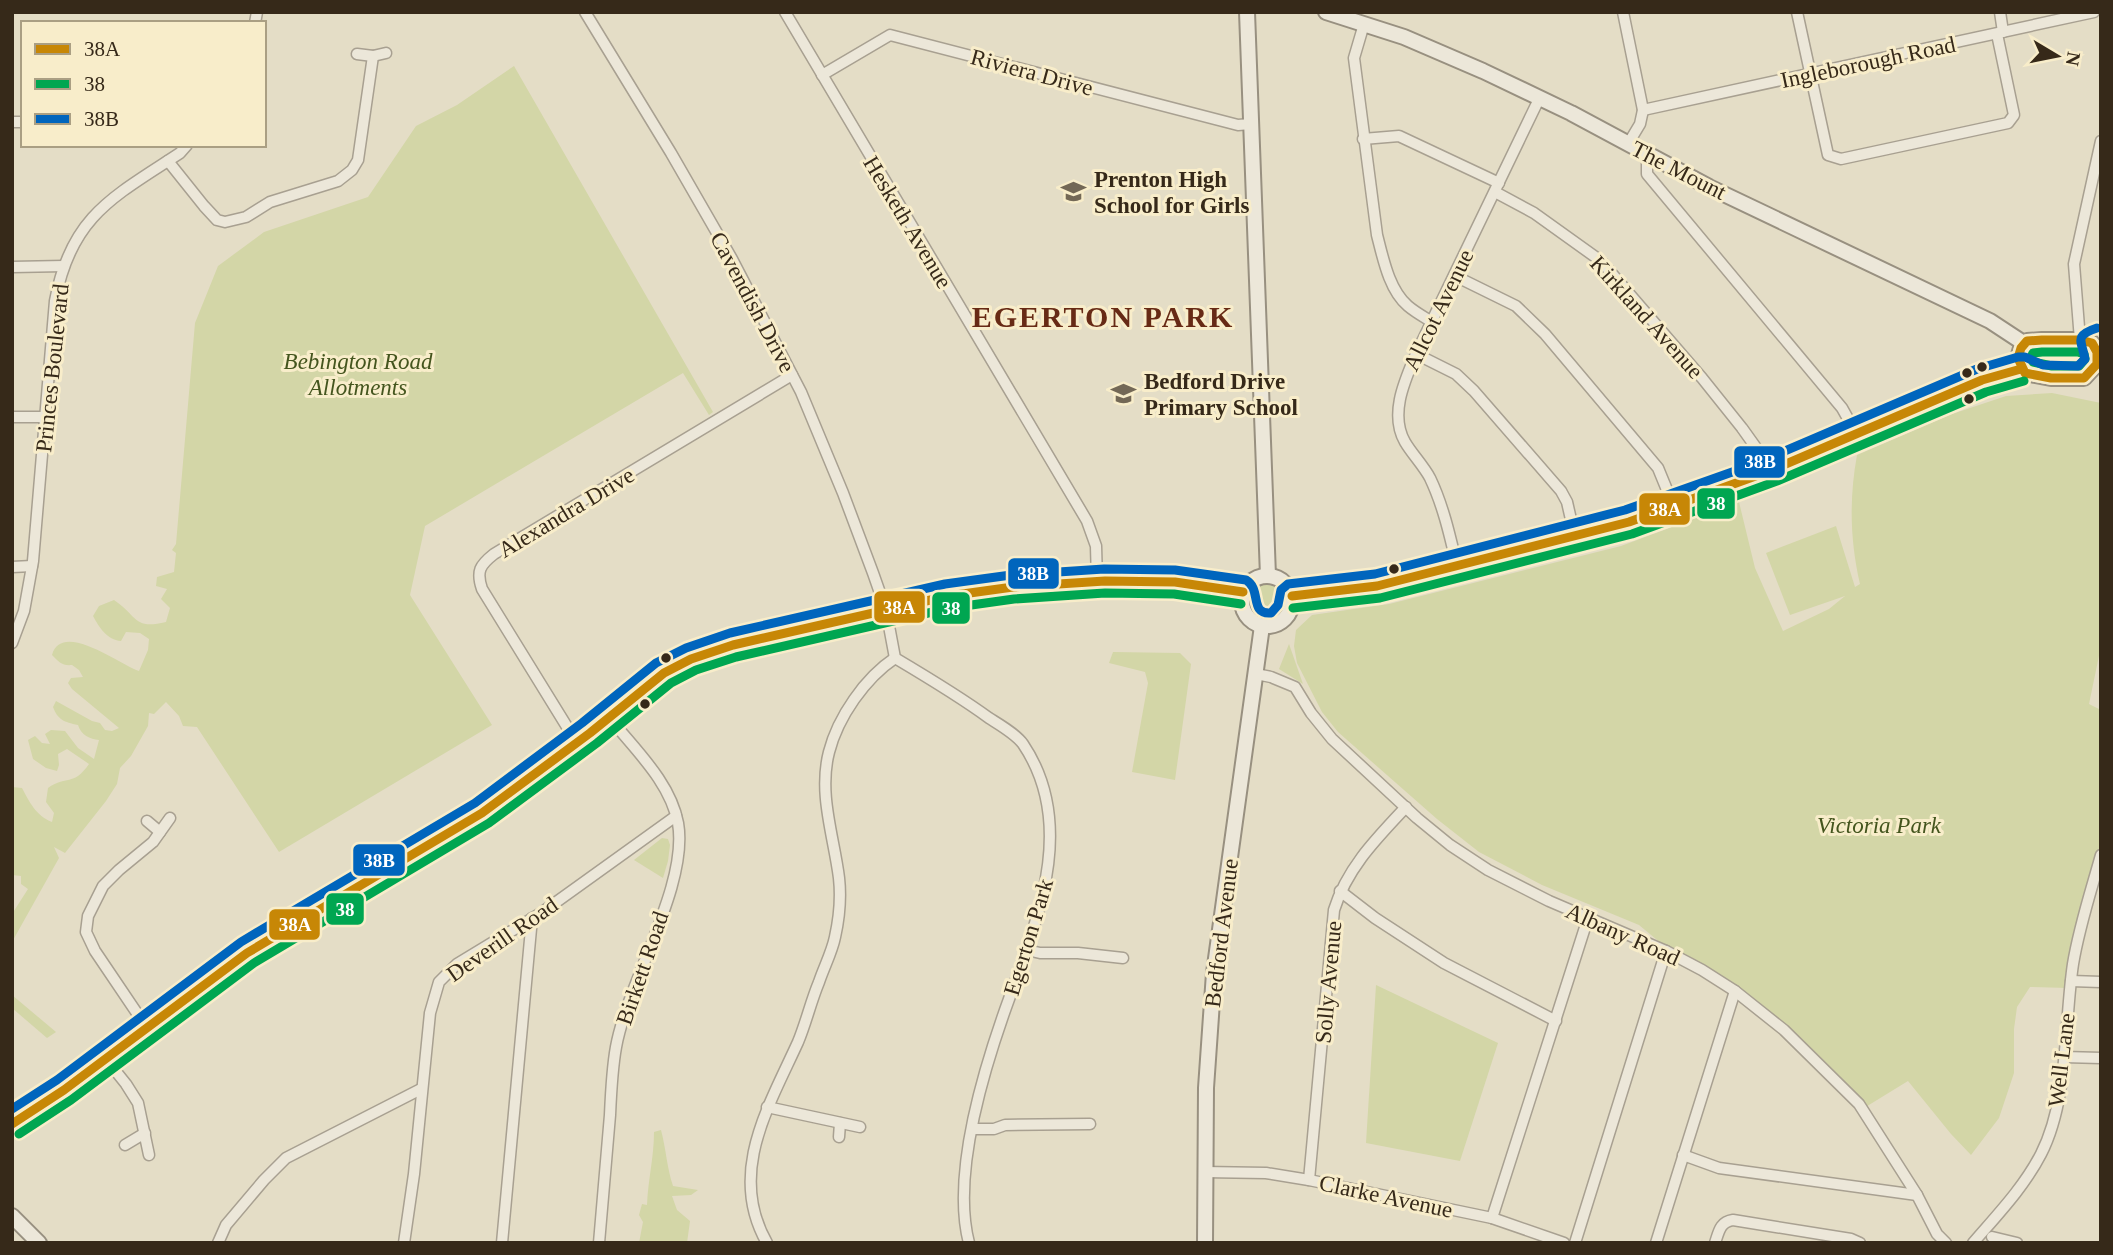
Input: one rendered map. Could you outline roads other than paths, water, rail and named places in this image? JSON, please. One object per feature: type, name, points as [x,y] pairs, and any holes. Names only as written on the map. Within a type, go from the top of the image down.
[{"type":"main road","points":[[1247,12],[1268,576]]},
{"type":"main road","name":"The Mount","points":[[1326,12],[1443,52],[1647,155],[1990,321],[2025,344]]},
{"type":"main road","points":[[2042,340],[2091,341],[2097,352],[2096,375],[2067,379],[2025,373],[2018,358],[2025,344],[2027,341],[2042,340]]},
{"type":"main road","points":[[1292,596],[1377,586],[1575,537],[1674,507],[1772,470],[1982,380],[2021,369]]},
{"type":"main road","points":[[1268,576],[1285,582],[1292,596],[1291,611],[1275,625],[1262,626],[1251,621],[1244,612],[1243,592],[1254,579],[1268,576]]},
{"type":"main road","points":[[12,1124],[106,1059],[247,953],[482,813],[577,743],[664,673],[691,659],[733,645],[948,596],[1013,587],[1097,581],[1175,582],[1243,592]]},
{"type":"main road","name":"Bedford Avenue","points":[[1205,1243],[1206,1088],[1214,973],[1262,626]]},
{"type":"main road","points":[[12,1216],[39,1243]]},
{"type":"street","name":"Cavendish Drive","points":[[585,12],[732,259],[792,375],[843,493],[886,610]]},
{"type":"street","name":"Hesketh Avenue","points":[[785,12],[1087,521],[1096,546],[1097,581]]},
{"type":"street","points":[[1623,12],[1643,110],[1640,124],[1628,144]]},
{"type":"street","points":[[1797,12],[1828,155],[1841,159],[2008,123],[2014,115],[2000,33],[2000,12]]},
{"type":"street","name":"Ingleborough Road","points":[[1643,110],[2094,12]]},
{"type":"street","points":[[1364,24],[1354,58],[1377,235],[1397,293],[1408,306],[1432,322]]},
{"type":"street","name":"Riviera Drive","points":[[821,75],[890,35],[1238,125],[1251,124]]},
{"type":"street","points":[[357,54],[373,56],[386,53]]},
{"type":"street","points":[[168,160],[204,206],[217,220],[225,222],[246,217],[270,202],[338,181],[352,170],[358,160],[373,56]]},
{"type":"street","name":"Allcot Avenue","points":[[1457,566],[1429,475],[1404,440],[1399,424],[1402,387],[1539,99]]},
{"type":"street","name":"Kirkland Avenue","points":[[1363,139],[1399,136],[1497,187],[1601,261],[1702,378],[1772,470]]},
{"type":"street","points":[[2091,341],[2074,264],[2101,141]]},
{"type":"street","name":"Princes Boulevard","points":[[12,643],[24,611],[32,566],[55,302],[64,266],[70,250],[97,210],[184,147]]},
{"type":"street","points":[[1647,155],[1647,174],[1842,408],[1856,433]]},
{"type":"street","points":[[12,267],[64,266]]},
{"type":"street","points":[[1455,276],[1516,306],[1545,334],[1658,468],[1674,507]]},
{"type":"street","points":[[1416,354],[1456,374],[1492,411],[1560,491],[1567,502],[1575,537]]},
{"type":"street","name":"Alexandra Drive","points":[[577,743],[482,589],[478,577],[479,569],[494,554],[792,375]]},
{"type":"street","points":[[12,417],[46,417]]},
{"type":"street","points":[[12,566],[32,566]]},
{"type":"street","points":[[767,1243],[752,1207],[752,1169],[759,1126],[799,1040],[835,938],[839,881],[826,804],[825,776],[829,751],[840,726],[864,687],[895,658],[886,610]]},
{"type":"street","name":"Egerton Park","points":[[895,658],[953,693],[1021,742],[1047,799],[1051,838],[1040,909],[977,1103],[963,1189],[963,1221],[969,1243]]},
{"type":"street","name":"Albany Road","points":[[1256,674],[1295,687],[1332,739],[1450,845],[1488,870],[1588,918],[1666,951],[1735,991],[1784,1030],[1859,1104],[1917,1195],[1937,1234],[1945,1242]]},
{"type":"street","name":"Birkett Road","points":[[599,1243],[616,1046],[676,870],[680,846],[672,802],[659,779],[608,717]]},
{"type":"street","name":"Solly Avenue","points":[[1309,1180],[1334,910],[1352,867],[1406,807]]},
{"type":"street","name":"Deverill Road","points":[[404,1243],[414,1174],[430,1013],[439,982],[457,964],[532,918],[676,816]]},
{"type":"street","points":[[147,1028],[94,951],[86,932],[90,909],[103,886],[153,842],[170,818]]},
{"type":"street","points":[[147,821],[160,832]]},
{"type":"street","name":"Well Lane","points":[[1973,1243],[2026,1180],[2042,1153],[2057,1105],[2071,981],[2096,891],[2101,855]]},
{"type":"street","points":[[1340,891],[1375,918],[1444,963],[1556,1021]]},
{"type":"street","points":[[502,1243],[532,918]]},
{"type":"street","points":[[1492,1218],[1588,918]]},
{"type":"street","points":[[1027,950],[1124,958]]},
{"type":"street","points":[[1575,1243],[1666,951]]},
{"type":"street","points":[[2071,981],[2101,982]]},
{"type":"street","points":[[1656,1243],[1735,991]]},
{"type":"street","points":[[2064,1057],[2101,1058]]},
{"type":"street","points":[[106,1059],[138,1103],[149,1154]]},
{"type":"street","points":[[218,1243],[226,1224],[286,1158],[422,1089]]},
{"type":"street","points":[[767,1107],[860,1127]]},
{"type":"street","points":[[839,1137],[840,1123]]},
{"type":"street","points":[[973,1129],[994,1129],[1005,1125],[1090,1124]]},
{"type":"street","points":[[125,1145],[145,1133]]},
{"type":"street","points":[[1683,1155],[1719,1168],[1917,1195]]},
{"type":"street","name":"Clarke Avenue","points":[[1204,1171],[1266,1173],[1309,1180],[1492,1218],[1564,1243]]},
{"type":"street","points":[[1715,1243],[1721,1226],[1725,1221],[1733,1220],[1851,1239],[1860,1243]]},
{"type":"street","points":[[1992,1237],[2017,1243]]},
{"type":"place","name":"Prenton High School for Girls","points":[[1074,192]]},
{"type":"place","name":"Bedford Drive Primary School","points":[[1124,394]]},
{"type":"district","name":"EGERTON PARK","points":[[1103,317]]},
{"type":"park label","name":"Bebington Road Allotments","points":[[358,374]]},
{"type":"park label","name":"Victoria Park","points":[[1879,825]]}]
